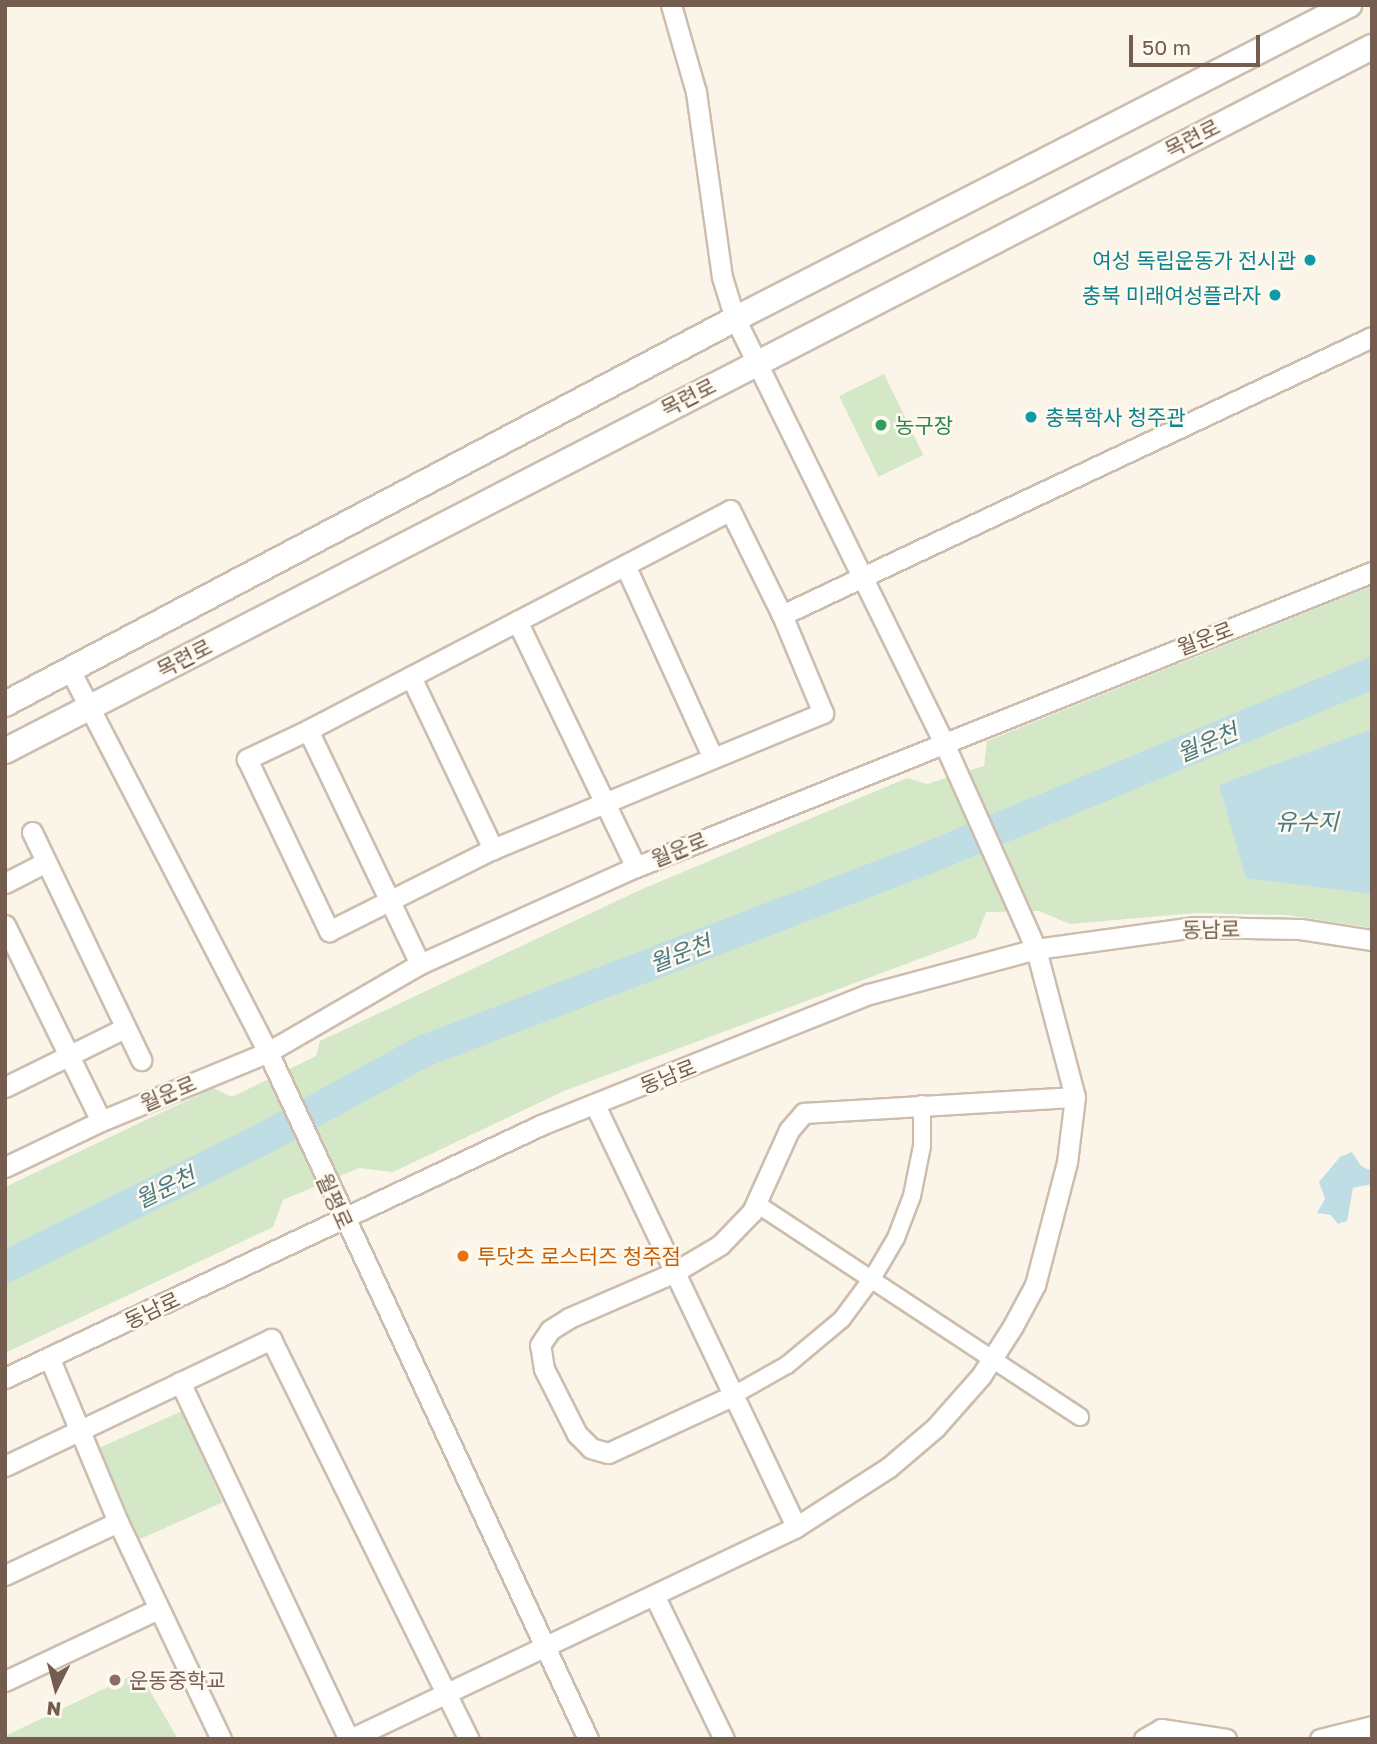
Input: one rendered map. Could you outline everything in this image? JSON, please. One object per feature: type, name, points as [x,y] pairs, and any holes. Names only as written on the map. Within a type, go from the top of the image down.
[{"type":"street","points":[[180,1382],[350,1739],[655,1597],[796,1527],[888,1468],[935,1428],[991,1361],[1035,1285],[1067,1162],[1075,1097],[1036,949],[1015,895],[956,768],[735,319],[722,277],[694,83],[671,5]]},
{"type":"street","name":"목련로","points":[[5,704],[735,319],[1349,5]]},
{"type":"street","name":"목련로","points":[[5,751],[1372,47]]},
{"type":"street","points":[[782,615],[1372,337]]},
{"type":"street","points":[[730,510],[782,615],[823,713],[493,849],[329,931],[247,759],[411,677],[730,510]]},
{"type":"street","points":[[625,565],[713,758]]},
{"type":"street","name":"월운로","points":[[5,1167],[101,1121],[268,1052],[420,964],[636,866],[943,741],[1372,572]]},
{"type":"street","points":[[517,621],[636,866]]},
{"type":"street","name":"월평로","points":[[70,670],[268,1052],[344,1222],[588,1739]]},
{"type":"street","points":[[411,677],[493,849]]},
{"type":"street","points":[[308,730],[420,964]]},
{"type":"street","points":[[32,832],[141,1060]]},
{"type":"street","points":[[5,883],[46,862]]},
{"type":"street","points":[[5,925],[101,1121]]},
{"type":"street","name":"동남로","points":[[5,1378],[344,1222],[541,1125],[869,994],[1036,949],[1194,927],[1300,929],[1372,940]]},
{"type":"street","points":[[5,1087],[125,1028]]},
{"type":"street","points":[[922,1104],[922,1146],[912,1196],[896,1238],[873,1277],[842,1319],[787,1365],[732,1396],[608,1453],[591,1448],[577,1434],[544,1369],[540,1345],[550,1330],[673,1273],[720,1245],[757,1203],[789,1130],[804,1113],[922,1104],[1075,1097]]},
{"type":"street","points":[[595,1105],[796,1527]]},
{"type":"street","points":[[757,1203],[873,1277],[991,1361],[1080,1417]]},
{"type":"street","points":[[5,1466],[271,1339],[469,1739]]},
{"type":"street","points":[[48,1357],[118,1522],[222,1739]]},
{"type":"street","points":[[5,1575],[118,1522]]},
{"type":"street","points":[[655,1597],[724,1739]]},
{"type":"street","points":[[5,1681],[158,1609]]},
{"type":"street","points":[[1320,1739],[1372,1726]]},
{"type":"street","points":[[1144,1739],[1161,1729],[1226,1739]]},
{"type":"green space","name":"농구장","points":[[884,374],[923,455],[879,477],[839,396]]},
{"type":"green space","points":[[1372,586],[1372,928],[1287,915],[1196,913],[1070,924],[1039,911],[986,912],[976,938],[564,1091],[393,1172],[359,1168],[283,1200],[273,1227],[5,1353],[5,1187],[213,1088],[232,1097],[316,1056],[320,1041],[640,890],[907,778],[927,784],[984,766],[987,741]]},
{"type":"green space","points":[[182,1411],[223,1502],[140,1539],[99,1448]]},
{"type":"green space","points":[[139,1672],[178,1739],[5,1739],[5,1736]]},
{"type":"water","name":"유수지","points":[[1372,729],[1372,894],[1246,878],[1219,785]]},
{"type":"water","points":[[1352,1152],[1361,1166],[1372,1171],[1372,1184],[1353,1188],[1347,1221],[1338,1224],[1331,1215],[1317,1213],[1325,1199],[1319,1182],[1340,1157]]},
{"type":"waterway","name":"월운천","points":[[5,1267],[263,1139],[424,1051],[928,858],[1372,673]]},
{"type":"place","name":"여성 독립운동가 전시관","points":[[1310,260]]},
{"type":"place","name":"충북 미래여성플라자","points":[[1275,295]]},
{"type":"place","name":"충북학사 청주관","points":[[1031,417]]},
{"type":"place","name":"농구장","points":[[881,425]]},
{"type":"place","name":"투닷츠 로스터즈 청주점","points":[[463,1256]]},
{"type":"place","name":"운동중학교","points":[[115,1680]]}]
